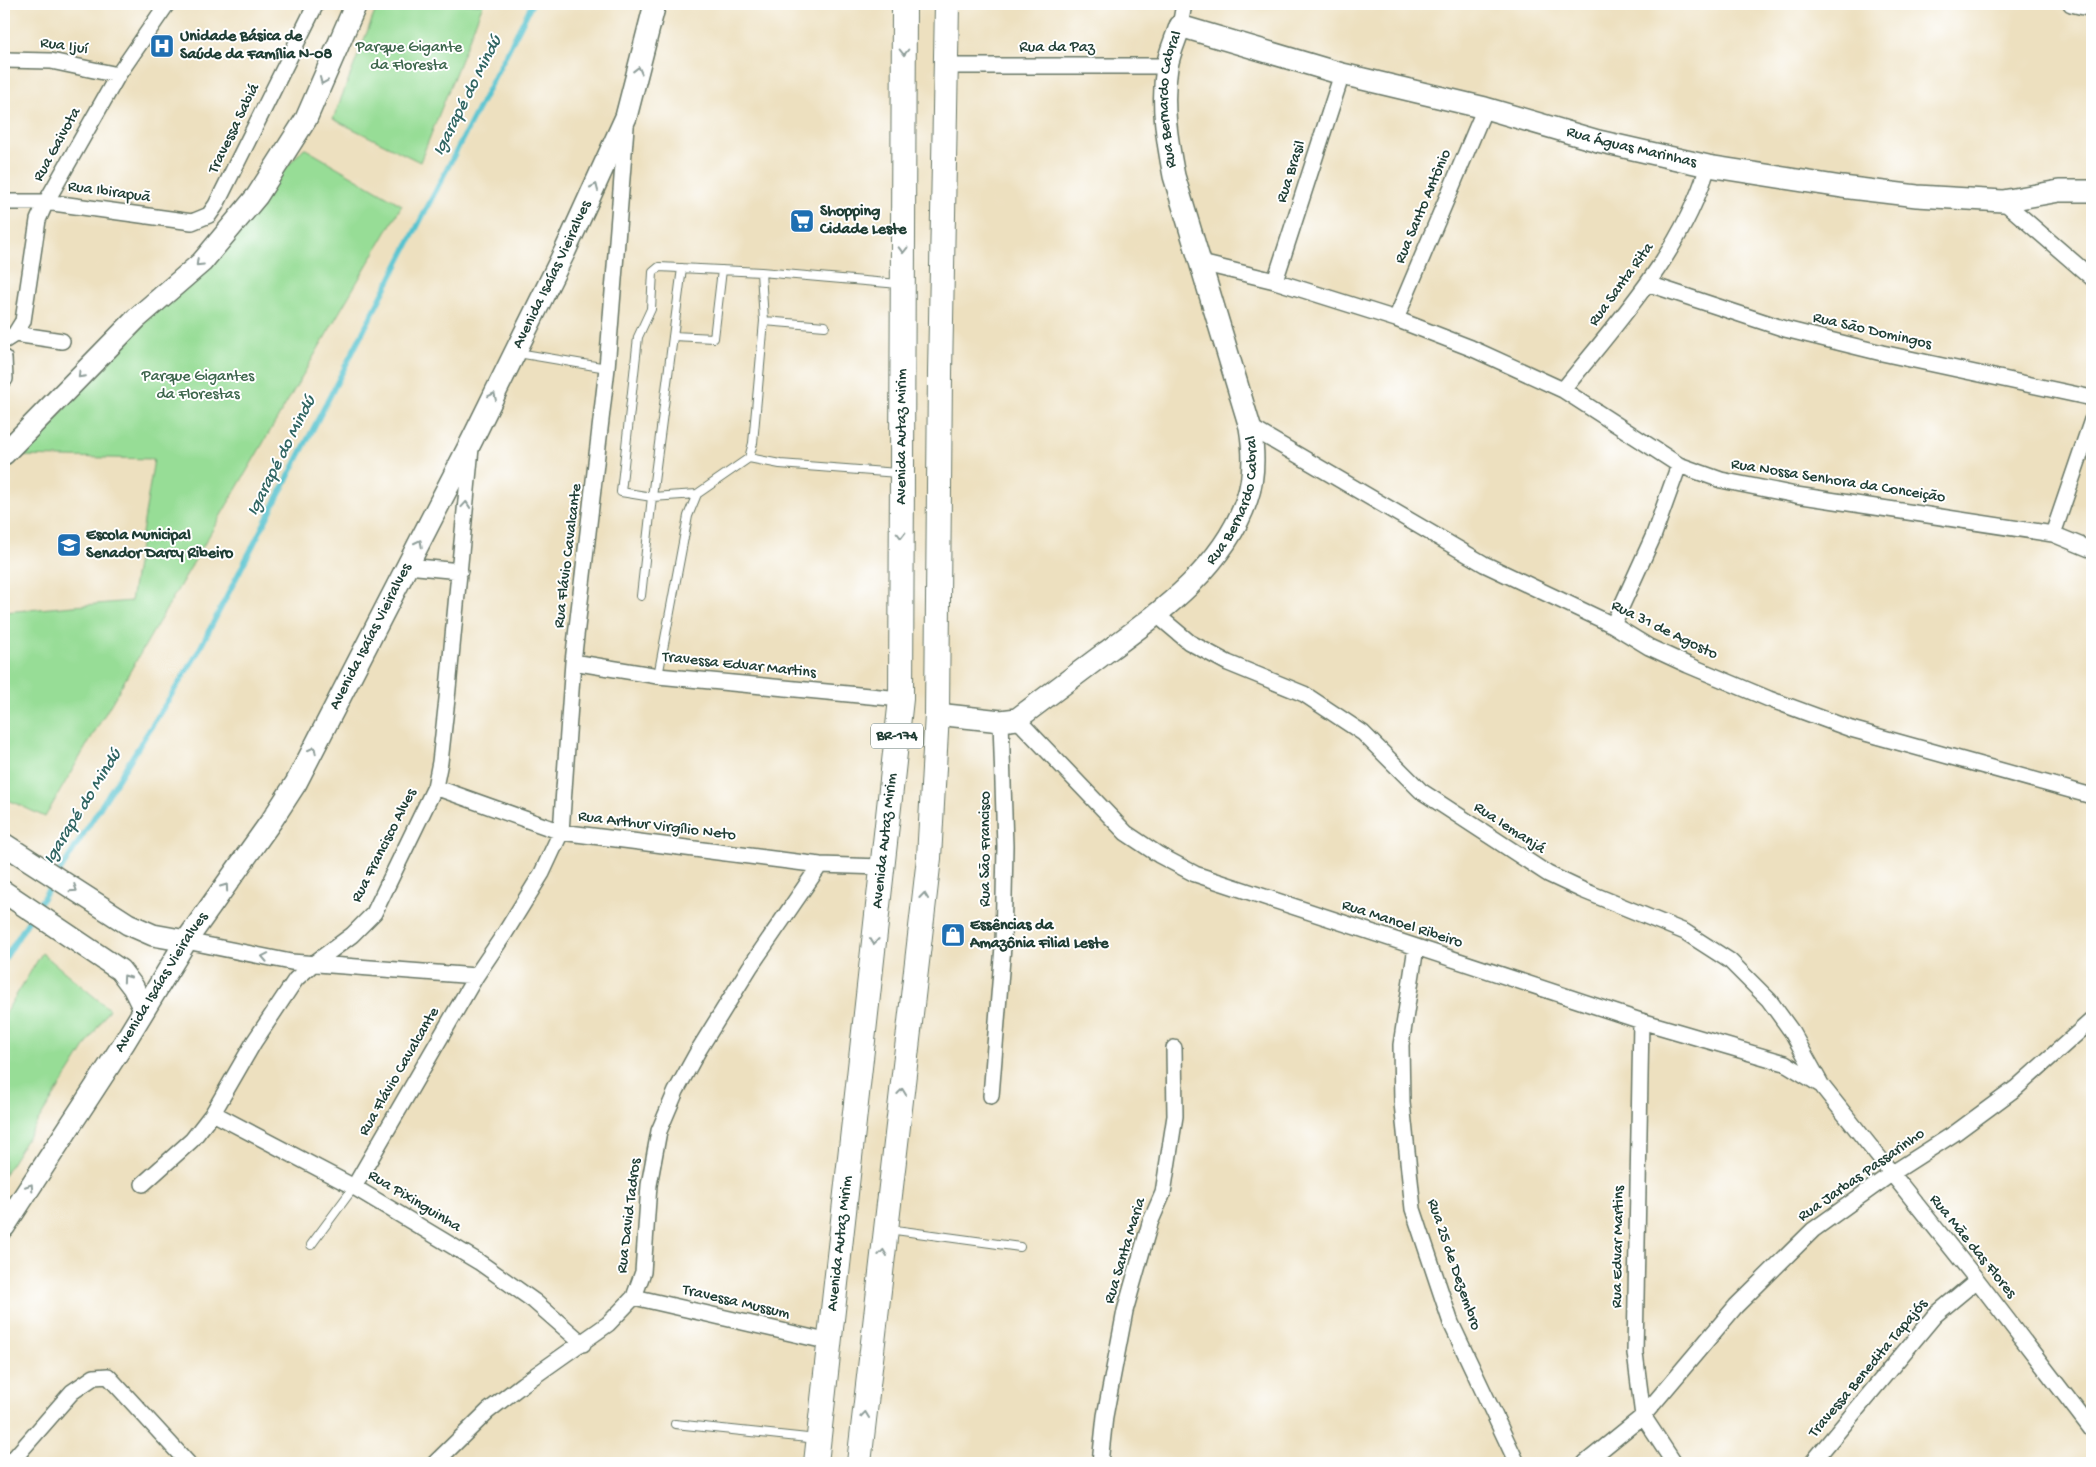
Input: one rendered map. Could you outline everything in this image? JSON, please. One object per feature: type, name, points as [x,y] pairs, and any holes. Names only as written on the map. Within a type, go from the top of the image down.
[{"type":"main road","points":[[4,454],[137,318],[202,262],[257,196],[306,119],[356,4]]},
{"type":"main road","name":"Avenida Isaías Vieiralves","points":[[4,1228],[124,1043],[186,941],[296,783],[472,440],[566,251],[626,117],[655,4]]},
{"type":"main road","name":"Avenida Autaz Mirim","points":[[816,1463],[901,699],[904,4]]},
{"type":"main road","name":"BR-174","points":[[859,1463],[928,858],[937,714],[940,363],[947,4]]},
{"type":"main road","name":"Rua Bernardo Cabral","points":[[1009,720],[1157,615],[1194,581],[1235,528],[1248,498],[1254,451],[1250,427],[1174,176],[1167,136],[1164,101],[1167,66],[1180,26]]},
{"type":"main road","name":"Rua Águas Marinhas","points":[[1180,26],[1342,74],[1485,108],[1598,141],[1708,166],[1917,196],[2003,201],[2059,191],[2092,191]]},
{"type":"main road","points":[[937,714],[1009,720]]},
{"type":"main road","points":[[4,844],[128,924],[153,935],[186,941]]},
{"type":"main road","points":[[4,892],[120,970],[133,987],[144,1009]]},
{"type":"street","name":"Rua Gaivota","points":[[9,338],[23,321],[38,220],[46,202],[118,75],[167,4]]},
{"type":"street","name":"Travessa Sabiá","points":[[209,215],[216,206],[316,4]]},
{"type":"street","name":"Rua Bernardo Cabral","points":[[1180,26],[1184,4]]},
{"type":"street","points":[[2071,4],[2091,9]]},
{"type":"street","name":"Rua Ijuí","points":[[4,60],[51,62],[118,75]]},
{"type":"street","name":"Rua da Paz","points":[[947,66],[1167,66]]},
{"type":"street","name":"Rua Brasil","points":[[1275,281],[1342,74]]},
{"type":"street","name":"Rua Santo Antônio","points":[[1396,319],[1485,108]]},
{"type":"street","name":"Rua Flávio Cavalcante","points":[[354,1186],[476,976],[506,933],[542,873],[561,832],[574,662],[607,368],[626,117]]},
{"type":"street","name":"Rua Santa Rita","points":[[1563,390],[1649,284],[1689,214],[1700,191],[1708,166]]},
{"type":"street","points":[[2003,201],[2092,278]]},
{"type":"street","name":"Rua Ibirapuã","points":[[4,202],[46,202],[192,222],[209,215]]},
{"type":"street","name":"Rua Nossa Senhora da Conceição","points":[[1201,263],[1275,281],[1396,319],[1471,348],[1563,390],[1679,465],[1721,480],[1796,495],[2053,534],[2092,550]]},
{"type":"street","name":"Rua São Domingos","points":[[1649,284],[1795,332],[1882,353],[2092,398]]},
{"type":"street","points":[[9,338],[62,341]]},
{"type":"street","points":[[4,358],[6,379]]},
{"type":"street","points":[[2053,534],[2092,420]]},
{"type":"street","name":"Rua 31 de Agosto","points":[[1250,427],[1484,564],[1613,625],[1649,647],[1688,666],[1851,729],[2092,796]]},
{"type":"street","name":"Rua Francisco Alves","points":[[143,1184],[192,1140],[213,1113],[254,1042],[296,979],[352,935],[374,912],[435,787],[441,753],[472,440]]},
{"type":"street","points":[[1613,625],[1653,537],[1679,465]]},
{"type":"street","points":[[407,566],[460,571]]},
{"type":"street","name":"Rua Iemanjá","points":[[1157,615],[1189,642],[1228,663],[1304,694],[1362,733],[1421,792],[1548,874],[1685,932],[1730,961],[1769,1000],[1792,1032],[1822,1086]]},
{"type":"street","name":"Travessa Edvar Martins","points":[[574,662],[658,676],[901,699]]},
{"type":"street","name":"Rua Manoel Ribeiro","points":[[1009,720],[1126,832],[1159,855],[1195,874],[1641,1021],[1785,1062],[1822,1086]]},
{"type":"street","name":"Rua São Francisco","points":[[991,1096],[1003,937],[1009,720]]},
{"type":"street","name":"Rua Arthur Virgílio Neto","points":[[435,787],[561,832],[820,865],[882,868]]},
{"type":"street","name":"Rua David Tadros","points":[[435,1463],[488,1411],[523,1384],[583,1344],[608,1324],[634,1297],[643,1272],[649,1185],[660,1131],[676,1091],[698,1051],[750,967],[820,865]]},
{"type":"street","points":[[186,941],[290,962],[476,976]]},
{"type":"street","name":"Rua 25 de Dezembro","points":[[1416,947],[1401,1045],[1402,1104],[1413,1209],[1451,1323],[1517,1463]]},
{"type":"street","name":"Rua Jarbas Passarinho","points":[[1585,1463],[1643,1416],[1736,1306],[1813,1230],[1891,1174],[1955,1133],[2016,1088],[2092,1020]]},
{"type":"street","name":"Rua Edvar Martins","points":[[1641,1021],[1635,1353],[1643,1416],[1674,1463]]},
{"type":"street","name":"Rua Santa Maria","points":[[1100,1463],[1105,1416],[1125,1311],[1150,1223],[1163,1193],[1174,1116],[1174,1048]]},
{"type":"street","name":"Rua Mãe das Flores","points":[[1822,1086],[1977,1280],[2092,1430]]},
{"type":"street","name":"Rua Pixinguinha","points":[[213,1113],[354,1186],[479,1262],[534,1301],[583,1344]]},
{"type":"street","name":"Travessa Benedita Tapajós","points":[[1812,1463],[1935,1315],[1977,1280]]},
{"type":"street","name":"Travessa Mussum","points":[[634,1297],[830,1342]]},
{"type":"street","points":[[10,1463],[72,1392],[94,1377],[110,1377],[188,1463]]},
{"type":"lane","points":[[698,494],[652,497],[621,492],[638,337],[651,309],[653,272],[659,267],[682,268],[761,272],[903,284]]},
{"type":"lane","points":[[641,596],[682,268]]},
{"type":"lane","points":[[673,336],[714,338],[722,270]]},
{"type":"lane","points":[[658,676],[688,516],[698,494],[749,458],[753,443],[764,321],[761,272]]},
{"type":"lane","points":[[764,321],[825,326]]},
{"type":"lane","points":[[515,352],[607,368]]},
{"type":"lane","points":[[749,458],[780,464],[901,473]]},
{"type":"lane","points":[[311,1245],[354,1186]]},
{"type":"lane","points":[[886,1228],[1020,1247]]},
{"type":"lane","points":[[675,1424],[819,1439]]},
{"type":"green space","name":"Parque Gigante da Floresta","points":[[378,4],[483,4],[420,162],[333,119]]},
{"type":"green space","name":"Parque Gigantes da Florestas","points":[[304,148],[402,205],[45,817],[4,798],[4,612],[131,601],[154,459],[21,456]]},
{"type":"green space","points":[[42,953],[109,1009],[4,1175],[4,1015]]},
{"type":"waterway","name":"Igarapé do Mindú","points":[[36,909],[196,656],[532,4]]},
{"type":"waterway","name":"Igarapé do Mindú","points":[[4,960],[31,917]]},
{"type":"place","name":"Unidade Básica de Saúde da Família N-08","points":[[162,46]]},
{"type":"place","name":"Shopping Cidade Leste","points":[[802,221]]},
{"type":"place","name":"Escola Municipal Senador Darcy Ribeiro","points":[[69,545]]},
{"type":"place","name":"Essências da Amazônia Filial Leste","points":[[953,935]]}]
